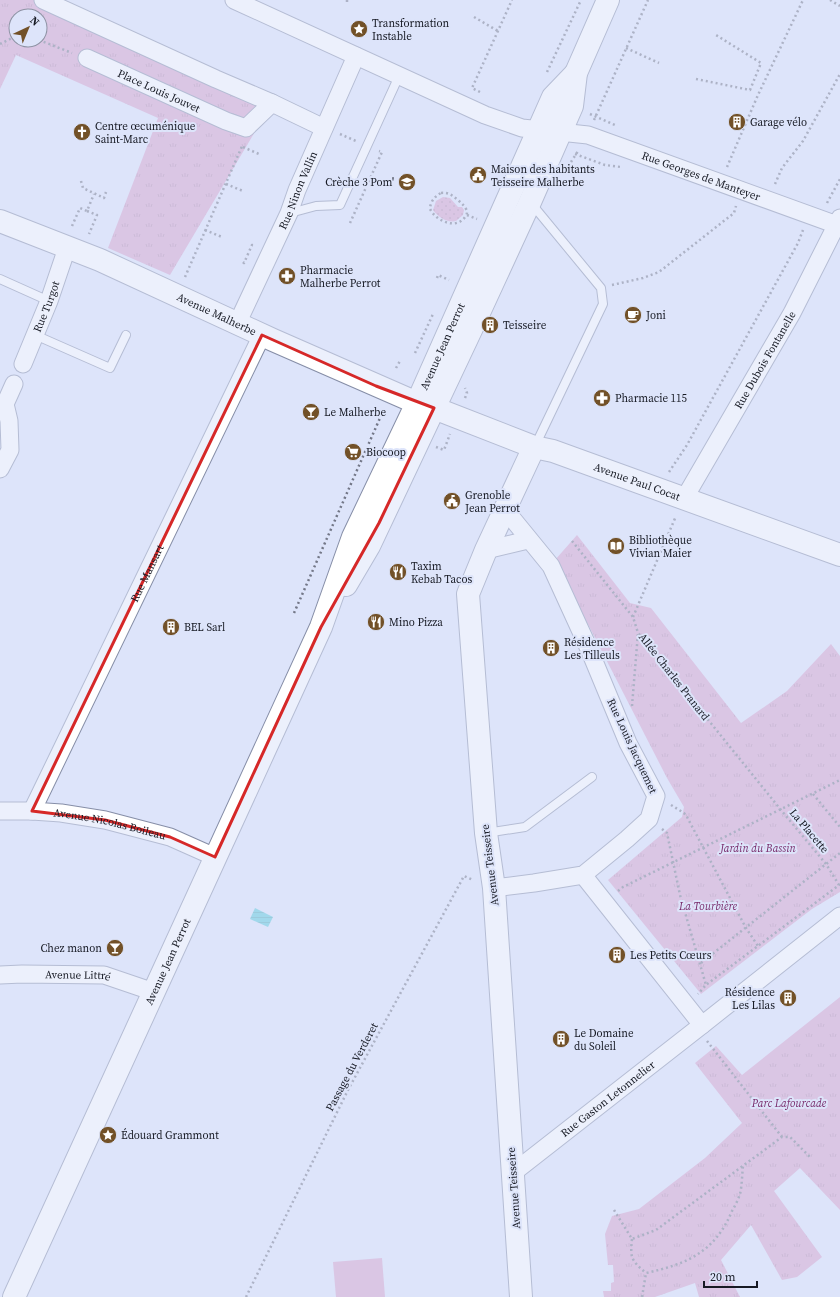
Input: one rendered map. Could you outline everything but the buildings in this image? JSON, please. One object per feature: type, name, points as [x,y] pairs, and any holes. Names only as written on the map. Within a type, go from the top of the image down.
[{"type":"main road","name":"Avenue Jean Perrot","points":[[426,406],[471,330],[530,202],[572,106],[576,73],[608,0]]},
{"type":"main road","name":"Avenue Jean Perrot","points":[[14,1297],[321,627],[370,546],[553,97],[576,73]]},
{"type":"main road","name":"Avenue Malherbe","points":[[0,221],[100,260],[237,324],[426,406]]},
{"type":"main road","name":"Avenue Paul Cocat","points":[[426,406],[534,447],[553,451],[840,555]]},
{"type":"main road","name":"Avenue Teisseire","points":[[521,1297],[514,1172],[494,888],[486,832],[468,594],[486,550],[534,447]]},
{"type":"street","points":[[43,0],[223,83],[272,102],[324,128]]},
{"type":"street","points":[[234,0],[485,115],[522,128],[539,130]]},
{"type":"street","name":"Rue Ninon Vallin","points":[[237,324],[289,213],[296,190],[356,56]]},
{"type":"street","name":"Place Louis Jouvet","points":[[87,58],[226,121],[246,128]]},
{"type":"street","points":[[246,128],[272,102]]},
{"type":"street","name":"Rue Georges de Manteyer","points":[[539,130],[588,135],[720,184],[809,215],[839,223]]},
{"type":"street","name":"Rue Dubois Fontanelle","points":[[684,499],[792,313],[839,223]]},
{"type":"street","name":"Rue Turgot","points":[[23,364],[49,301],[67,248]]},
{"type":"street","name":"Rue Mansart","points":[[32,811],[262,335]]},
{"type":"street","points":[[0,469],[10,450],[9,421],[3,405],[14,384]]},
{"type":"street","name":"Rue Louis Jacquemet","points":[[505,512],[511,517],[528,540],[551,566],[589,649],[628,742],[656,796],[649,819]]},
{"type":"street","points":[[486,550],[528,540]]},
{"type":"street","name":"Avenue Nicolas Boileau","points":[[0,811],[61,813],[105,820],[170,837],[215,858]]},
{"type":"street","points":[[494,888],[583,875],[649,819]]},
{"type":"street","points":[[583,875],[702,1025]]},
{"type":"street","name":"Rue Gaston Letonnelier","points":[[514,1172],[840,916]]},
{"type":"street","name":"Avenue Littré","points":[[0,975],[104,975],[154,992]]},
{"type":"lane","points":[[289,213],[316,206],[340,205],[399,76]]},
{"type":"lane","points":[[530,202],[602,288],[603,304],[534,447]]},
{"type":"lane","points":[[0,279],[49,301]]},
{"type":"lane","points":[[35,335],[110,368],[126,334]]},
{"type":"lane","points":[[486,832],[525,827],[592,777]]},
{"type":"path","points":[[486,95],[472,88],[512,0]]},
{"type":"path","points":[[545,77],[581,0]]},
{"type":"path","points":[[720,184],[758,95],[803,0]]},
{"type":"path","points":[[830,0],[840,6]]},
{"type":"path","points":[[474,17],[498,31]]},
{"type":"path","points":[[696,79],[750,90],[761,63],[716,35]]},
{"type":"path","points":[[48,43],[87,58]]},
{"type":"path","points":[[626,48],[659,63]]},
{"type":"path","points":[[774,184],[782,168],[803,141],[840,74]]},
{"type":"path","points":[[185,277],[243,147],[246,128]]},
{"type":"path","points":[[243,147],[259,154]]},
{"type":"path","points":[[826,204],[840,179]]},
{"type":"path","points":[[81,181],[83,188],[94,194],[104,198],[106,192]]},
{"type":"path","points":[[226,184],[243,191]]},
{"type":"path","points":[[445,193],[454,197],[464,205],[467,215],[462,221],[454,225],[433,215],[430,206],[438,195],[445,193]]},
{"type":"path","points":[[87,211],[94,194]]},
{"type":"path","points":[[602,288],[643,278],[659,272],[734,213],[736,206]]},
{"type":"path","points":[[72,226],[80,208],[97,215],[89,234]]},
{"type":"path","points":[[467,215],[478,220]]},
{"type":"path","points":[[669,473],[687,445],[798,243],[809,215]]},
{"type":"path","points":[[205,230],[222,237]]},
{"type":"path","points":[[243,262],[244,263],[252,245],[255,246]]},
{"type":"path","points":[[437,278],[438,275],[450,280]]},
{"type":"path","points":[[396,368],[400,361]]},
{"type":"path","points":[[294,613],[392,392]]},
{"type":"path","points":[[633,617],[684,499]]},
{"type":"path","name":"Allée Charles Pranard","points":[[572,541],[633,617],[638,633],[781,810]]},
{"type":"path","points":[[632,713],[638,633]]},
{"type":"path","name":"La Placette","points":[[840,780],[781,810],[826,864],[840,853]]},
{"type":"path","points":[[813,794],[840,827]]},
{"type":"path","points":[[656,796],[684,813],[746,928],[758,946]]},
{"type":"path","points":[[604,902],[623,887],[781,810]]},
{"type":"path","points":[[649,819],[667,833],[680,895],[701,963],[702,974],[706,985]]},
{"type":"path","points":[[686,1006],[706,985],[839,885],[826,864],[701,963]]},
{"type":"path","name":"Passage du Verderet","points":[[246,1297],[348,1090],[464,876],[494,888]]},
{"type":"path","points":[[687,1037],[692,1044],[702,1036],[782,1137]]},
{"type":"path","points":[[632,1239],[656,1230],[782,1137],[790,1137],[810,1157]]},
{"type":"path","points":[[646,1273],[669,1268],[690,1259],[712,1244],[728,1222],[740,1194],[742,1166]]},
{"type":"path","points":[[614,1210],[632,1239],[630,1255],[638,1266],[646,1273]]},
{"type":"path","points":[[642,1297],[646,1273]]},
{"type":"highlighted area","points":[[262,335],[376,386],[434,408],[379,523],[321,627],[215,857],[170,837],[105,820],[32,811]]},
{"type":"green space","points":[[0,0],[42,0],[272,103],[170,275],[108,248],[158,118],[16,55],[0,89]]},
{"type":"green space","points":[[443,197],[450,198],[458,207],[462,207],[464,210],[463,215],[456,221],[443,219],[433,210],[436,201]]},
{"type":"green space","name":"Jardin du Bassin","points":[[577,535],[630,603],[651,608],[741,723],[787,691],[831,644],[840,656],[840,892],[812,909],[701,994],[608,880],[682,817],[684,807],[667,778],[555,560]]},
{"type":"green space","name":"Parc Lafourcade","points":[[840,997],[840,1210],[800,1168],[774,1191],[822,1257],[797,1277],[782,1280],[751,1225],[721,1260],[740,1297],[699,1297],[695,1283],[655,1297],[604,1297],[603,1291],[611,1291],[611,1283],[614,1282],[613,1265],[608,1265],[605,1234],[612,1216],[639,1209],[705,1158],[742,1123],[695,1063],[716,1046],[742,1075]]},
{"type":"green space","points":[[382,1258],[385,1297],[336,1297],[333,1262]]},
{"type":"water","points":[[255,908],[273,917],[268,927],[250,919]]},
{"type":"place","name":"Transformation Instable","points":[[359,29]]},
{"type":"place","name":"Garage vélo","points":[[737,122]]},
{"type":"place","name":"Centre œcuménique Saint-Marc","points":[[82,132]]},
{"type":"place","name":"Maison des habitants Teisseire Malherbe","points":[[478,175]]},
{"type":"place","name":"Crèche 3 Pom'","points":[[407,182]]},
{"type":"place","name":"Pharmacie Malherbe Perrot","points":[[287,276]]},
{"type":"place","name":"Joni","points":[[633,315]]},
{"type":"place","name":"Teisseire","points":[[490,325]]},
{"type":"place","name":"Pharmacie 115","points":[[602,398]]},
{"type":"place","name":"Le Malherbe","points":[[311,412]]},
{"type":"place","name":"Biocoop","points":[[353,452]]},
{"type":"place","name":"Grenoble Jean Perrot","points":[[452,501]]},
{"type":"place","name":"Bibliothèque Vivian Maier","points":[[616,546]]},
{"type":"place","name":"Taxim Kebab Tacos","points":[[398,572]]},
{"type":"place","name":"Mino Pizza","points":[[376,622]]},
{"type":"place","name":"BEL Sarl","points":[[171,627]]},
{"type":"place","name":"Résidence Les Tilleuls","points":[[551,648]]},
{"type":"place","name":"Chez manon","points":[[115,948]]},
{"type":"place","name":"Les Petits Cœurs","points":[[617,955]]},
{"type":"place","name":"Résidence Les Lilas","points":[[788,998]]},
{"type":"place","name":"Le Domaine du Soleil","points":[[561,1039]]},
{"type":"place","name":"Édouard Grammont","points":[[108,1135]]},
{"type":"park label","name":"La Tourbière","points":[[708,906]]}]
